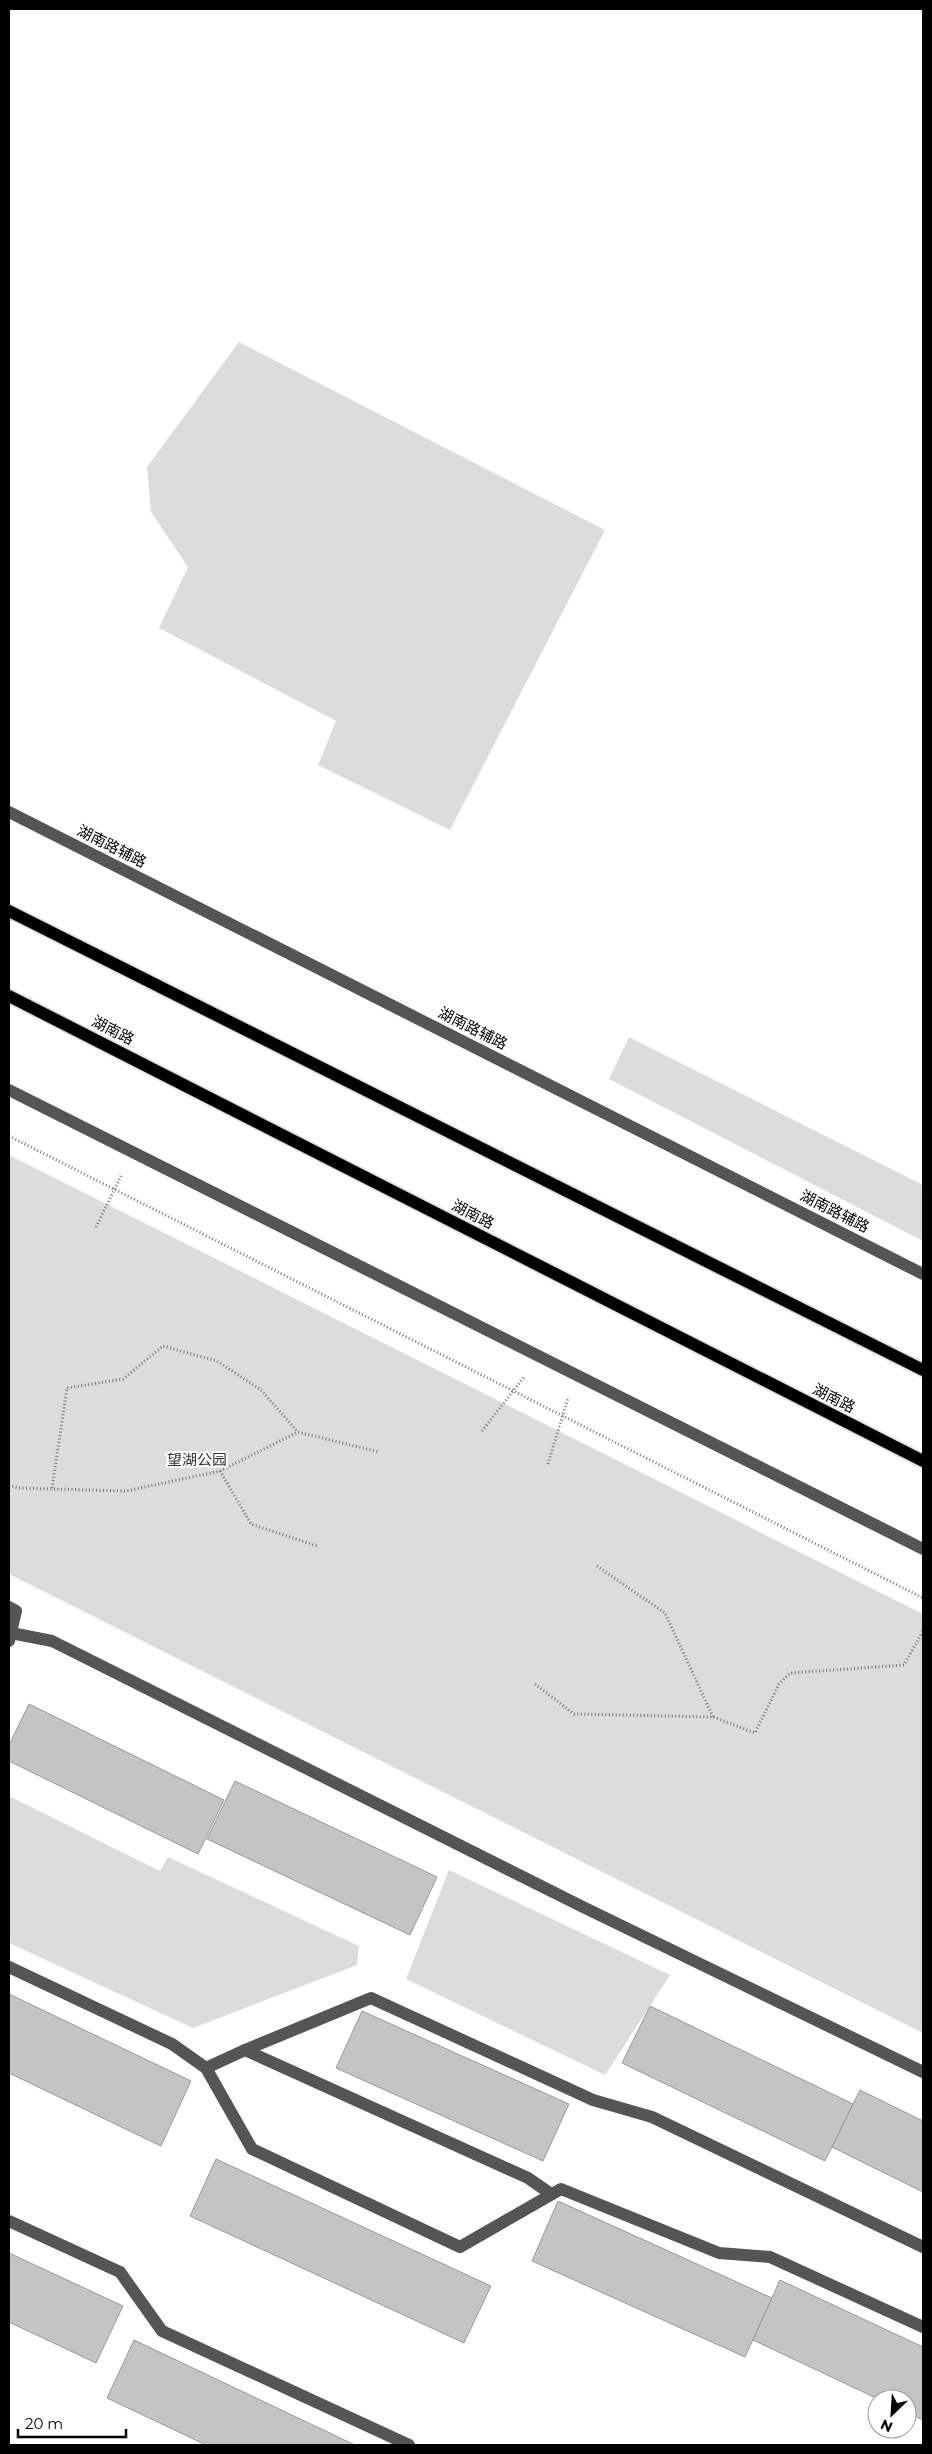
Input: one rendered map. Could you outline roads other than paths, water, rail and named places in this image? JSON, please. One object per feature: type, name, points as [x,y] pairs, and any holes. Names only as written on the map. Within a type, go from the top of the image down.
[{"type":"main road","points":[[9,911],[923,1370]]},
{"type":"main road","name":"湖南路","points":[[9,996],[923,1462]]},
{"type":"street","name":"湖南路辅路","points":[[9,812],[923,1274]]},
{"type":"street","points":[[9,1090],[923,1549]]},
{"type":"street","points":[[9,1607],[16,1611],[10,1637],[52,1641],[574,1902],[923,2072]]},
{"type":"street","points":[[9,1967],[172,2044],[206,2068],[252,2149],[460,2248],[561,2189],[719,2253],[770,2257],[923,2327]]},
{"type":"street","points":[[206,2068],[371,1998],[593,2100],[652,2117],[923,2247]]},
{"type":"street","points":[[245,2050],[528,2178],[552,2194]]},
{"type":"street","points":[[9,2221],[120,2272],[162,2331],[409,2445]]},
{"type":"park label","name":"望湖公园","points":[[197,1459]]}]
